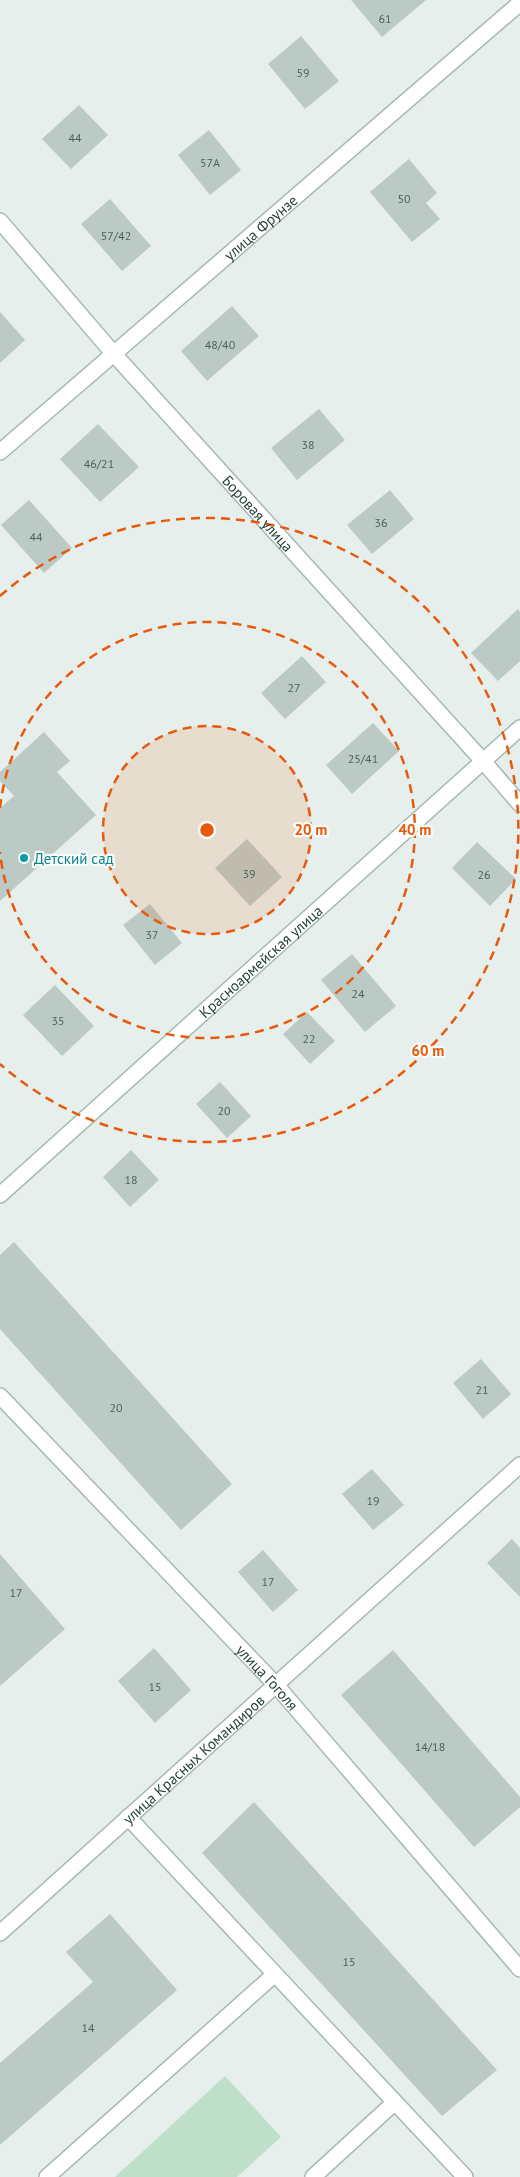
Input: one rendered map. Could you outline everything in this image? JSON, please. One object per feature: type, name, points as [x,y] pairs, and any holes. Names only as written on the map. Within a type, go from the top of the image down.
[{"type":"street","name":"улица Фрунзе","points":[[0,452],[520,3]]},
{"type":"street","name":"Боровая улица","points":[[0,220],[113,354],[520,804]]},
{"type":"street","name":"Красноармейская улица","points":[[0,1195],[520,728]]},
{"type":"street","name":"улица Гоголя","points":[[0,1396],[276,1685],[520,1969]]},
{"type":"street","name":"улица Красных Командиров","points":[[0,1933],[520,1465]]},
{"type":"street","points":[[128,1817],[465,2177]]},
{"type":"street","points":[[46,2177],[275,1974]]},
{"type":"street","points":[[313,2177],[395,2102]]},
{"type":"green space","points":[[225,2076],[281,2137],[237,2177],[115,2177]]},
{"type":"building","points":[[351,0],[426,0],[382,37]]},
{"type":"building","points":[[301,36],[339,81],[305,109],[268,64]]},
{"type":"building","points":[[79,105],[108,135],[71,169],[42,139]]},
{"type":"building","points":[[209,130],[241,170],[210,195],[178,155]]},
{"type":"building","points":[[409,159],[437,193],[426,203],[440,219],[412,242],[370,192]]},
{"type":"building","points":[[110,199],[151,246],[122,271],[81,224]]},
{"type":"building","points":[[232,306],[259,336],[207,381],[181,351]]},
{"type":"building","points":[[0,312],[25,340],[0,363]]},
{"type":"building","points":[[319,409],[345,440],[297,480],[271,448]]},
{"type":"building","points":[[98,424],[139,467],[100,502],[60,459]]},
{"type":"building","points":[[390,490],[414,519],[372,554],[347,525]]},
{"type":"building","points":[[29,500],[72,548],[44,573],[1,525]]},
{"type":"building","points":[[518,609],[520,612],[520,661],[498,681],[471,653]]},
{"type":"building","points":[[302,656],[326,682],[285,719],[261,693]]},
{"type":"building","points":[[373,723],[399,751],[352,794],[326,765]]},
{"type":"building","name":"Детский сад","points":[[44,732],[70,761],[57,772],[96,815],[0,901],[0,808],[14,796],[0,781],[0,772]]},
{"type":"building","points":[[247,839],[282,877],[250,906],[215,868]]},
{"type":"building","points":[[477,842],[516,879],[490,906],[452,868]]},
{"type":"building","points":[[150,904],[182,943],[155,965],[123,925]]},
{"type":"building","points":[[352,954],[396,1006],[365,1032],[321,980]]},
{"type":"building","points":[[55,985],[94,1026],[62,1056],[23,1015]]},
{"type":"building","points":[[307,1012],[335,1041],[310,1064],[283,1034]]},
{"type":"building","points":[[220,1082],[251,1116],[227,1138],[196,1104]]},
{"type":"building","points":[[131,1150],[159,1180],[130,1207],[103,1177]]},
{"type":"building","points":[[14,1242],[232,1484],[181,1530],[0,1329],[0,1255]]},
{"type":"building","points":[[481,1359],[511,1394],[483,1419],[453,1383]]},
{"type":"building","points":[[372,1469],[404,1505],[373,1530],[342,1494]]},
{"type":"building","points":[[512,1539],[520,1548],[520,1597],[487,1563]]},
{"type":"building","points":[[263,1550],[298,1590],[273,1612],[238,1572]]},
{"type":"building","points":[[0,1554],[65,1629],[0,1686]]},
{"type":"building","points":[[154,1648],[191,1690],[155,1723],[118,1681]]},
{"type":"building","points":[[393,1650],[520,1797],[520,1807],[474,1847],[341,1695]]},
{"type":"building","points":[[254,1802],[497,2070],[442,2116],[202,1853]]},
{"type":"building","points":[[110,1914],[177,1990],[0,2145],[0,2063],[93,1982],[66,1952]]},
{"type":"place","name":"Детский сад","points":[[24,858]]}]
